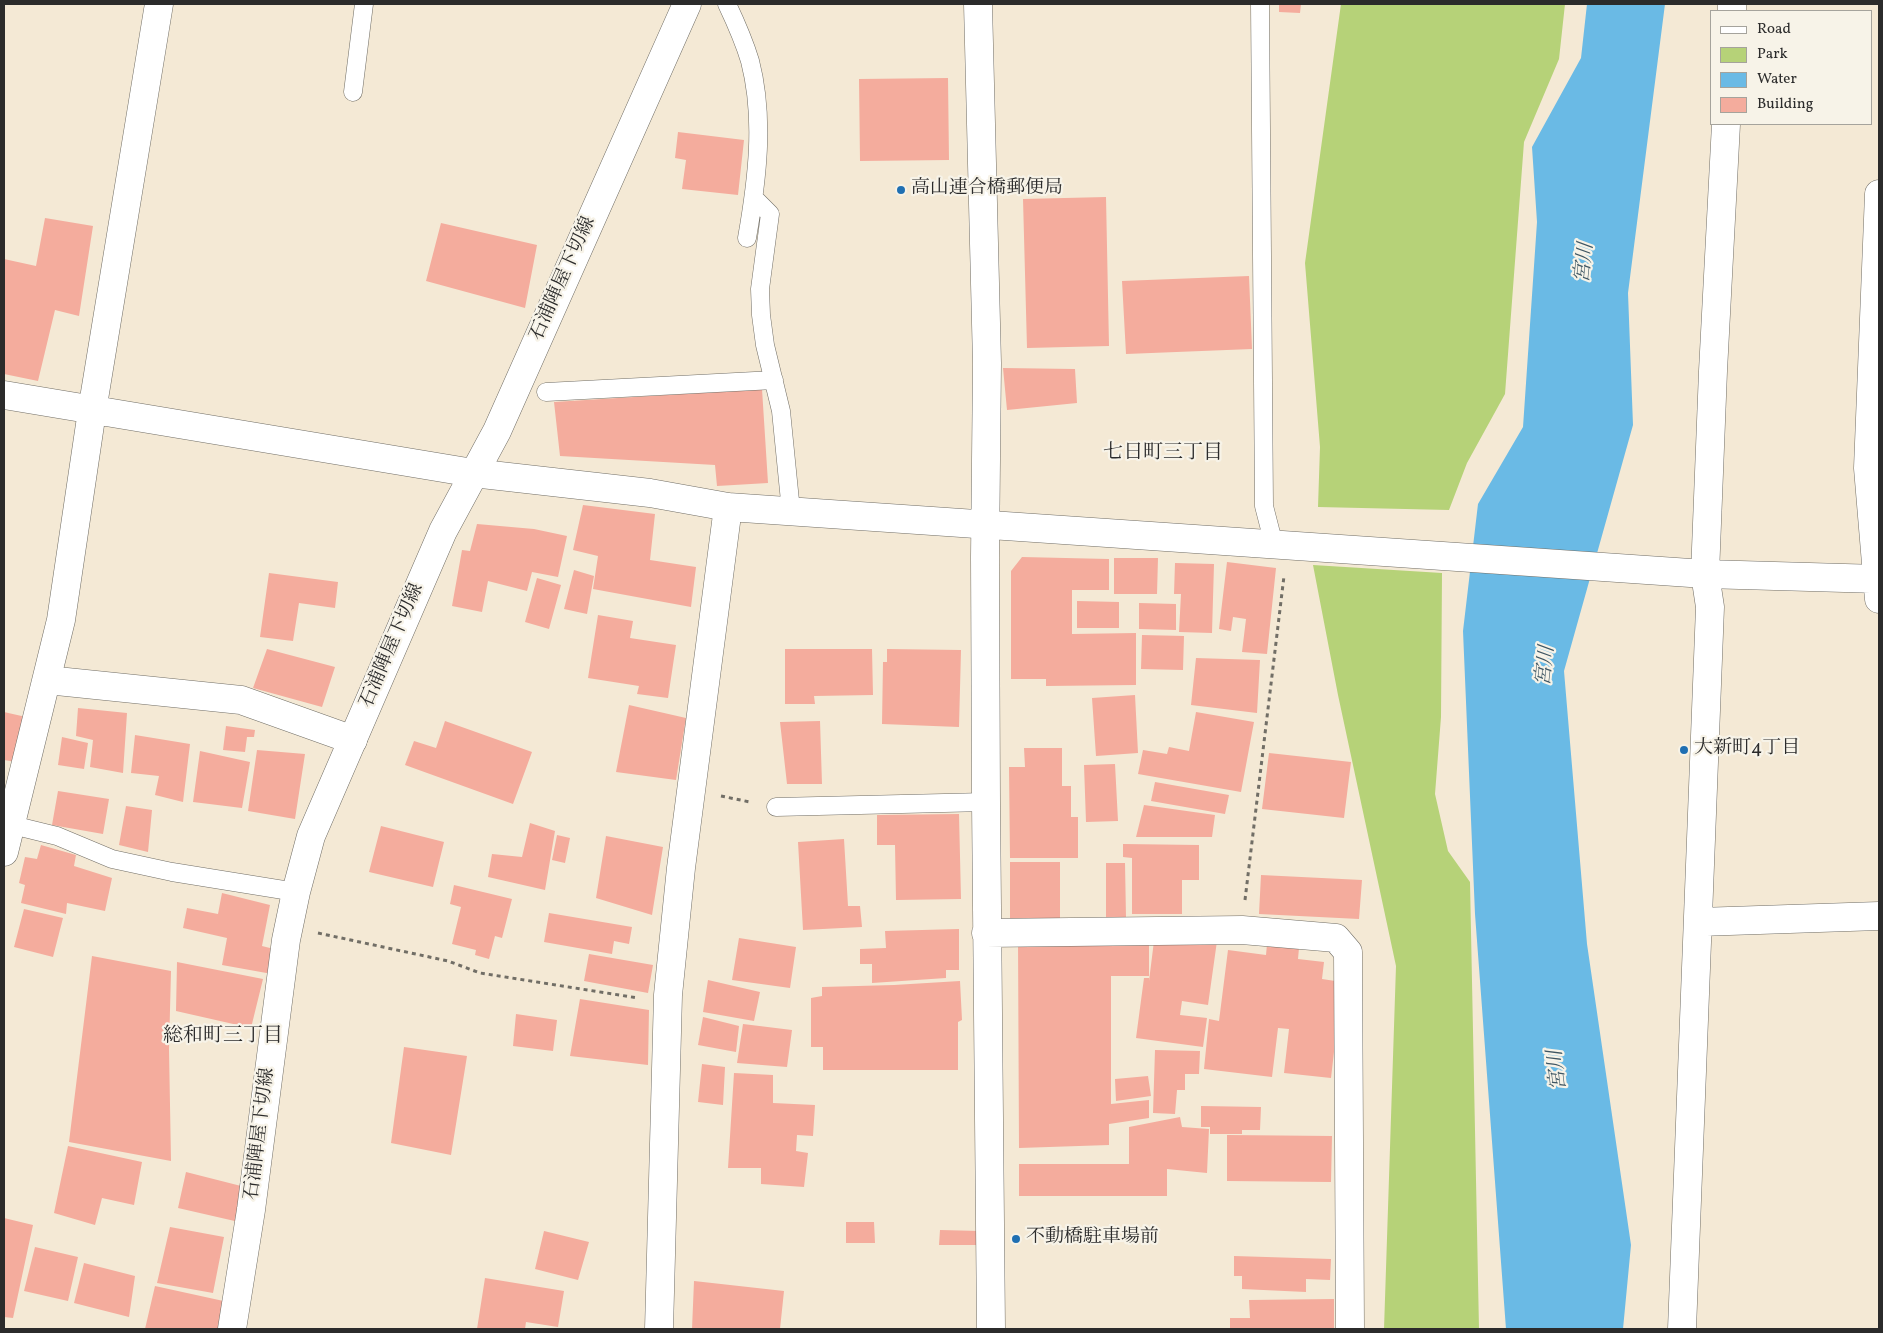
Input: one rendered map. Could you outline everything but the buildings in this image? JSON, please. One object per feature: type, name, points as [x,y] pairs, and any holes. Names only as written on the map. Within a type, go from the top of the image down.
[{"type":"street","points":[[4,852],[7,823],[47,680],[61,620],[92,410],[159,4]]},
{"type":"street","name":"石浦陣屋下切線","points":[[232,1329],[251,1210],[288,927],[311,836],[443,531],[497,431],[687,4]]},
{"type":"street","points":[[978,4],[987,363],[985,526],[986,933],[991,1329]]},
{"type":"street","points":[[1682,1329],[1710,607],[1694,573],[1712,371],[1726,125]]},
{"type":"street","points":[[4,395],[473,473],[650,494],[728,507],[1878,586],[1868,468],[1877,312],[1879,194]]},
{"type":"street","points":[[659,1329],[668,1002],[691,791],[728,507]]},
{"type":"street","points":[[47,680],[241,700],[353,740]]},
{"type":"street","points":[[1699,922],[1879,916]]},
{"type":"street","points":[[986,933],[1242,930],[1336,938],[1348,952],[1350,1329]]},
{"type":"lane","points":[[353,92],[364,4]]},
{"type":"lane","points":[[727,4],[746,49],[755,92],[759,140],[754,198],[747,238]]},
{"type":"lane","points":[[1260,4],[1264,506],[1288,546]]},
{"type":"lane","points":[[754,198],[770,214],[760,289],[761,315],[765,345],[781,411],[791,511]]},
{"type":"lane","points":[[546,392],[774,380]]},
{"type":"lane","points":[[776,807],[986,802]]},
{"type":"lane","points":[[7,823],[57,836],[112,859],[172,872],[296,892]]},
{"type":"path","points":[[1242,930],[1288,546]]},
{"type":"path","points":[[691,791],[776,807]]},
{"type":"path","points":[[288,927],[448,961],[480,973],[668,1002]]},
{"type":"green space","points":[[1341,4],[1565,4],[1559,59],[1524,142],[1505,394],[1467,463],[1449,510],[1318,507],[1320,447],[1305,263]]},
{"type":"green space","points":[[1313,565],[1442,573],[1441,717],[1435,794],[1448,851],[1470,882],[1479,1329],[1384,1329],[1396,966],[1338,695]]},
{"type":"water","name":"宮川","points":[[1587,4],[1665,4],[1628,293],[1633,425],[1564,671],[1587,944],[1631,1245],[1623,1329],[1506,1329],[1475,914],[1463,631],[1478,504],[1523,427],[1537,222],[1532,147],[1581,58]]},
{"type":"place","name":"高山連合橋郵便局","points":[[901,190]]},
{"type":"place","name":"大新町4丁目","points":[[1684,750]]},
{"type":"place","name":"不動橋駐車場前","points":[[1016,1239]]},
{"type":"district","name":"七日町三丁目","points":[[1163,454]]},
{"type":"district","name":"総和町三丁目","points":[[223,1037]]}]
